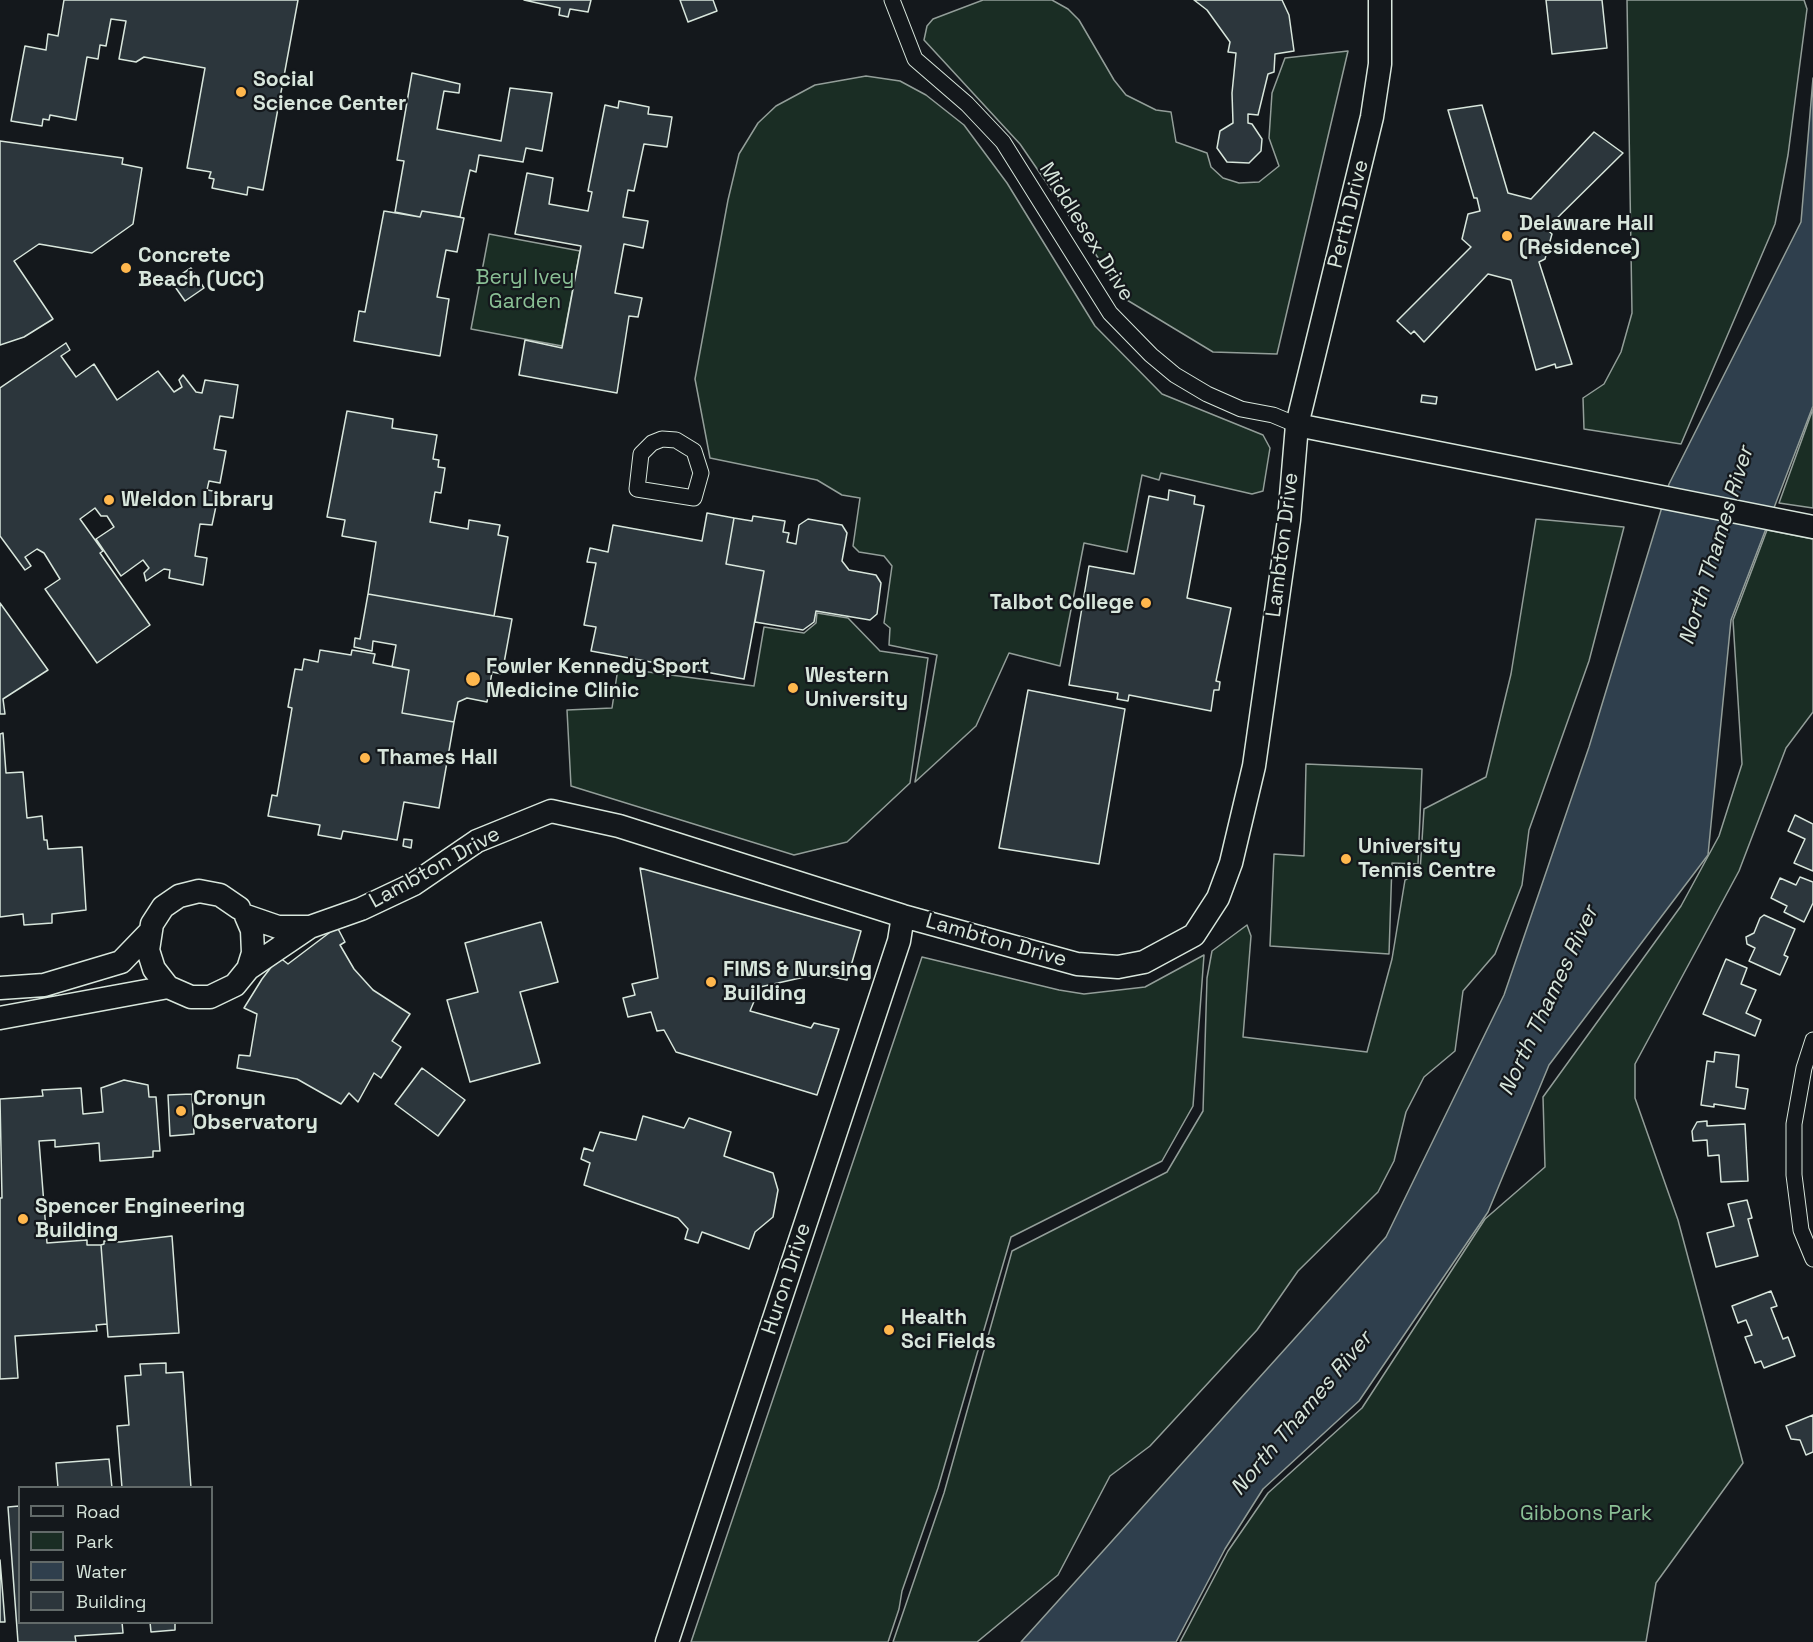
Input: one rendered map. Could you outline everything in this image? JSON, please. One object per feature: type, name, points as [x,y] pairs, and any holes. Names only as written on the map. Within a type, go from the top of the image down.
[{"type":"street","name":"Middlesex Drive","points":[[892,0],[915,59],[967,104],[1003,142],[1110,313],[1151,355],[1175,375],[1207,394],[1241,409],[1273,415],[1297,425]]},
{"type":"street","name":"Perth Drive","points":[[1297,425],[1372,117],[1380,64],[1380,0]]},
{"type":"street","points":[[1297,425],[1813,527]]},
{"type":"street","name":"Lambton Drive","points":[[248,969],[310,927],[361,909],[414,884],[477,841],[551,811],[619,826],[903,916],[1077,964],[1118,967],[1144,962],[1194,934],[1218,898],[1231,863],[1254,766],[1289,520],[1297,425]]},
{"type":"street","points":[[676,440],[694,451],[701,473],[694,498],[637,489],[641,454],[652,443],[676,440]]},
{"type":"street","points":[[0,988],[44,985],[121,962],[148,934],[163,907],[180,896],[200,891],[215,894],[243,912],[252,930],[253,953],[248,969],[235,985],[210,997],[191,997],[168,987],[154,969],[148,950],[148,934]]},
{"type":"street","name":"Lambton Drive","points":[[243,912],[278,927],[310,927]]},
{"type":"street","name":"Huron Drive","points":[[667,1642],[899,941],[903,916]]},
{"type":"street","points":[[0,1018],[168,987]]},
{"type":"street","points":[[1813,1040],[1804,1068],[1794,1124],[1794,1176],[1802,1230],[1813,1259]]},
{"type":"green space","points":[[983,0],[1052,0],[1068,9],[1079,20],[1114,80],[1126,95],[1156,110],[1171,112],[1176,142],[1207,153],[1211,167],[1223,178],[1239,183],[1259,182],[1279,166],[1269,138],[1272,93],[1285,58],[1348,51],[1277,354],[1213,352],[1127,300],[1020,144],[924,40],[927,26],[933,19]]},
{"type":"green space","points":[[1627,0],[1804,0],[1807,9],[1788,155],[1775,224],[1681,444],[1584,429],[1583,398],[1604,384],[1621,352],[1632,313]]},
{"type":"green space","points":[[866,76],[900,81],[926,95],[964,125],[1007,183],[1095,326],[1162,394],[1263,435],[1270,448],[1263,491],[1252,494],[1161,473],[1159,480],[1142,475],[1127,552],[1084,543],[1060,666],[1009,653],[976,726],[915,782],[937,655],[889,645],[890,628],[884,623],[892,566],[884,556],[859,552],[853,546],[860,498],[842,495],[817,480],[710,458],[695,379],[728,200],[739,154],[758,123],[776,106],[815,85]]},
{"type":"green space","name":"Beryl Ivey Garden","points":[[489,234],[580,251],[562,346],[471,329]]},
{"type":"green space","points":[[1813,409],[1813,508],[1779,503],[1810,417]]},
{"type":"green space","points":[[1536,519],[1624,527],[1589,661],[1529,830],[1522,885],[1495,954],[1463,991],[1455,1051],[1424,1077],[1406,1112],[1394,1161],[1378,1192],[1298,1271],[1257,1330],[1150,1446],[1110,1476],[1058,1575],[977,1642],[893,1642],[944,1493],[1012,1251],[1167,1172],[1203,1111],[1207,978],[1212,951],[1247,925],[1251,936],[1243,1037],[1367,1052],[1392,959],[1405,880],[1420,872],[1424,809],[1486,777],[1511,674]]},
{"type":"green space","name":"Gibbons Park","points":[[1767,530],[1813,539],[1813,712],[1786,748],[1739,871],[1635,1064],[1635,1098],[1678,1220],[1743,1463],[1656,1583],[1646,1642],[1180,1642],[1228,1551],[1268,1493],[1362,1408],[1485,1219],[1545,1167],[1543,1097],[1681,906],[1719,836],[1742,764],[1733,620]]},
{"type":"green space","points":[[817,613],[848,618],[880,651],[928,658],[910,783],[847,842],[794,855],[571,786],[567,710],[612,708],[618,668],[754,686],[764,627],[804,633],[816,623]]},
{"type":"green space","name":"University Tennis Centre","points":[[1306,764],[1422,769],[1418,864],[1392,863],[1389,954],[1270,946],[1274,854],[1304,856]]},
{"type":"green space","name":"Health Sci Fields","points":[[1204,955],[1193,1106],[1162,1161],[1011,1237],[938,1488],[902,1591],[899,1609],[888,1642],[691,1642],[922,957],[1084,994],[1145,987]]},
{"type":"water","name":"North Thames River","points":[[1813,78],[1813,406],[1731,620],[1708,855],[1549,1065],[1488,1212],[1359,1401],[1263,1489],[1225,1549],[1176,1642],[1021,1642],[1386,1237],[1504,995],[1589,747],[1669,484],[1801,222]]},
{"type":"building","name":"Social Science Center","points":[[64,0],[298,0],[263,190],[248,187],[247,195],[212,188],[214,179],[209,178],[211,172],[187,168],[205,68],[144,57],[136,62],[119,59],[126,21],[111,19],[106,46],[100,45],[98,59],[87,57],[76,120],[50,115],[49,120],[43,119],[42,126],[11,121],[25,46],[46,50],[48,34],[58,36]]},
{"type":"building","points":[[524,0],[591,0],[588,12],[570,9],[568,17],[559,15],[560,8]]},
{"type":"building","points":[[680,0],[713,0],[717,11],[688,22]]},
{"type":"building","points":[[1194,0],[1282,0],[1289,15],[1294,51],[1275,54],[1274,72],[1268,74],[1258,115],[1248,114],[1248,123],[1252,124],[1262,139],[1261,151],[1249,163],[1227,162],[1217,148],[1220,131],[1233,123],[1232,93],[1236,53],[1228,52],[1230,42],[1207,10]]},
{"type":"building","points":[[1546,0],[1602,0],[1607,48],[1552,54]]},
{"type":"building","points":[[412,73],[460,84],[459,93],[444,91],[437,129],[501,141],[510,88],[552,93],[542,151],[526,148],[523,162],[479,155],[476,172],[470,170],[460,217],[422,211],[420,217],[395,212],[404,161],[397,160]]},
{"type":"building","points":[[619,101],[649,107],[648,114],[672,117],[667,147],[644,144],[634,191],[628,190],[623,217],[648,221],[643,248],[624,244],[615,293],[642,298],[638,317],[629,316],[617,393],[519,375],[525,340],[562,348],[581,246],[515,234],[527,173],[553,178],[549,204],[588,211],[592,192],[588,191],[605,105],[618,108]]},
{"type":"building","name":"Delaware Hall (Residence)","points":[[1482,105],[1508,193],[1531,199],[1594,132],[1623,153],[1546,229],[1552,234],[1545,259],[1539,262],[1572,364],[1556,368],[1555,364],[1536,370],[1511,280],[1488,274],[1424,342],[1414,331],[1411,334],[1397,321],[1471,247],[1462,239],[1468,214],[1480,211],[1448,110]]},
{"type":"building","points":[[0,141],[123,158],[122,164],[142,168],[133,224],[92,253],[39,244],[14,261],[53,319],[24,337],[0,345]]},
{"type":"building","points":[[384,211],[420,217],[422,211],[464,218],[457,252],[446,250],[437,297],[449,299],[440,356],[354,341],[359,311],[365,312]]},
{"type":"building","points":[[191,268],[204,288],[185,301],[171,281]]},
{"type":"building","name":"Weldon Library","points":[[66,343],[70,350],[61,356],[76,377],[94,364],[117,400],[158,371],[174,392],[182,387],[179,380],[183,375],[196,392],[202,393],[205,380],[238,385],[233,418],[220,416],[214,449],[226,451],[220,483],[209,481],[207,490],[219,492],[212,525],[200,524],[195,556],[207,558],[203,585],[169,578],[170,570],[164,569],[146,581],[144,573],[149,568],[143,560],[121,576],[96,539],[114,527],[107,516],[101,516],[95,508],[80,519],[103,551],[100,553],[150,625],[97,663],[45,589],[60,579],[44,553],[37,549],[25,557],[31,566],[25,570],[0,536],[0,388]]},
{"type":"building","points":[[1422,395],[1437,397],[1436,404],[1421,402]]},
{"type":"building","points":[[347,411],[393,419],[392,428],[437,435],[433,459],[439,460],[438,467],[445,468],[441,493],[435,492],[430,522],[468,529],[469,520],[500,525],[498,535],[508,537],[494,616],[368,594],[376,542],[342,536],[345,520],[327,517]]},
{"type":"building","name":"Talbot College","points":[[1169,490],[1195,496],[1194,504],[1204,506],[1187,598],[1231,608],[1216,681],[1220,682],[1219,690],[1214,690],[1211,711],[1129,695],[1128,701],[1117,699],[1118,693],[1069,685],[1089,566],[1134,574],[1149,496],[1168,500]]},
{"type":"building","points":[[707,513],[734,518],[726,564],[764,571],[744,679],[591,651],[596,627],[584,625],[596,563],[587,562],[590,548],[608,552],[613,525],[702,541]]},
{"type":"building","points":[[753,516],[785,521],[783,532],[789,533],[787,542],[796,544],[799,525],[808,519],[842,525],[847,533],[842,561],[849,570],[876,575],[881,583],[877,614],[870,620],[816,611],[814,622],[803,630],[755,622],[764,571],[726,564],[734,518],[752,521]]},
{"type":"building","points":[[368,594],[512,619],[502,674],[492,672],[487,702],[467,698],[458,702],[454,722],[402,713],[409,670],[392,667],[396,645],[373,641],[372,651],[354,647],[355,638],[360,639]]},
{"type":"building","points":[[0,603],[48,670],[3,699],[5,714],[0,714]]},
{"type":"building","name":"Thames Hall","points":[[320,650],[351,655],[352,650],[375,654],[373,663],[409,670],[402,713],[454,722],[439,808],[404,802],[397,840],[343,831],[341,839],[318,835],[320,825],[268,816],[272,795],[277,796],[292,708],[288,707],[295,669],[302,670],[304,659],[318,662]]},
{"type":"building","points":[[1028,690],[1125,709],[1099,864],[999,848]]},
{"type":"building","points":[[3,733],[6,773],[23,772],[27,818],[42,816],[44,840],[47,840],[48,849],[82,847],[86,910],[52,914],[52,923],[24,925],[23,914],[0,917],[0,734]]},
{"type":"building","points":[[1795,815],[1813,824],[1813,871],[1794,863],[1805,839],[1788,831]]},
{"type":"building","points":[[404,839],[412,840],[411,848],[403,846]]},
{"type":"building","name":"FIMS & Nursing Building","points":[[640,868],[861,931],[847,980],[818,974],[760,987],[750,1011],[811,1028],[814,1023],[839,1029],[817,1095],[676,1052],[664,1030],[657,1031],[651,1012],[628,1017],[623,998],[635,995],[632,984],[658,978]]},
{"type":"building","points":[[1800,877],[1813,882],[1813,903],[1804,922],[1784,912],[1787,906],[1771,898],[1780,878],[1796,885]]},
{"type":"building","points":[[1764,915],[1795,929],[1784,955],[1788,957],[1780,975],[1749,961],[1755,948],[1747,944],[1746,937],[1754,933],[1760,918]]},
{"type":"building","points":[[541,922],[558,982],[520,992],[540,1063],[470,1082],[447,1000],[478,992],[465,943]]},
{"type":"building","points":[[335,923],[345,942],[340,945],[354,969],[373,990],[410,1014],[392,1041],[401,1047],[381,1078],[374,1073],[358,1102],[349,1093],[341,1104],[297,1079],[237,1068],[239,1055],[250,1056],[257,1014],[244,1008],[262,979],[279,957],[288,964],[329,933],[324,929]]},
{"type":"building","points":[[1726,959],[1747,968],[1741,984],[1756,990],[1746,1013],[1761,1020],[1755,1036],[1703,1014]]},
{"type":"building","points":[[1715,1052],[1739,1055],[1736,1087],[1748,1089],[1745,1109],[1714,1104],[1714,1107],[1701,1105],[1707,1061],[1714,1062]]},
{"type":"building","points":[[422,1068],[465,1100],[438,1136],[395,1104]]},
{"type":"building","name":"Spencer Engineering Building","points":[[124,1080],[148,1085],[149,1097],[156,1097],[160,1151],[153,1151],[153,1157],[100,1161],[99,1143],[55,1147],[55,1140],[39,1141],[47,1243],[87,1240],[87,1245],[101,1245],[107,1324],[96,1325],[97,1331],[15,1336],[18,1378],[0,1379],[0,1198],[2,1198],[0,1099],[43,1096],[42,1090],[81,1088],[83,1114],[103,1112],[101,1088]]},
{"type":"building","name":"Cronyn Observatory","points":[[192,1094],[194,1134],[170,1136],[168,1095]]},
{"type":"building","points":[[643,1116],[684,1128],[689,1118],[731,1132],[724,1156],[773,1173],[778,1190],[773,1217],[755,1232],[749,1249],[702,1232],[698,1243],[685,1239],[688,1229],[678,1218],[584,1185],[590,1163],[581,1159],[584,1148],[593,1151],[600,1132],[636,1140]]},
{"type":"building","points":[[1707,1121],[1707,1126],[1745,1124],[1748,1181],[1721,1182],[1719,1155],[1708,1156],[1707,1140],[1693,1141],[1692,1131],[1697,1122]]},
{"type":"building","points":[[1747,1200],[1752,1218],[1748,1219],[1758,1256],[1716,1267],[1707,1233],[1734,1226],[1728,1204]]},
{"type":"building","points":[[172,1236],[179,1333],[108,1337],[101,1245],[104,1241],[120,1242]]},
{"type":"building","points":[[1771,1291],[1777,1306],[1771,1308],[1783,1339],[1788,1337],[1795,1356],[1764,1368],[1761,1361],[1755,1363],[1745,1337],[1752,1335],[1746,1320],[1738,1323],[1732,1306]]},
{"type":"building","points":[[166,1363],[166,1373],[183,1372],[191,1486],[122,1486],[117,1426],[129,1425],[125,1376],[141,1375],[140,1364]]},
{"type":"building","points":[[1813,1415],[1813,1452],[1806,1455],[1800,1440],[1791,1439],[1786,1426]]},
{"type":"building","points":[[109,1459],[112,1486],[58,1486],[56,1463]]},
{"type":"building","points":[[18,1506],[18,1624],[122,1624],[123,1633],[75,1636],[76,1642],[18,1642],[8,1507]]},
{"type":"building","points":[[0,1560],[5,1622],[0,1622]]},
{"type":"building","points":[[150,1624],[175,1624],[175,1630],[151,1632]]},
{"type":"place","name":"Social Science Center","points":[[241,92]]},
{"type":"place","name":"Delaware Hall (Residence)","points":[[1507,236]]},
{"type":"place","name":"Concrete Beach (UCC)","points":[[126,268]]},
{"type":"place","name":"Weldon Library","points":[[109,500]]},
{"type":"place","name":"Talbot College","points":[[1146,603]]},
{"type":"place","name":"Fowler Kennedy Sport Medicine Clinic","points":[[473,679]]},
{"type":"place","name":"Western University","points":[[793,688]]},
{"type":"place","name":"Thames Hall","points":[[365,758]]},
{"type":"place","name":"University Tennis Centre","points":[[1346,859]]},
{"type":"place","name":"FIMS & Nursing Building","points":[[711,982]]},
{"type":"place","name":"Cronyn Observatory","points":[[181,1111]]},
{"type":"place","name":"Spencer Engineering Building","points":[[23,1219]]},
{"type":"place","name":"Health Sci Fields","points":[[889,1330]]}]
